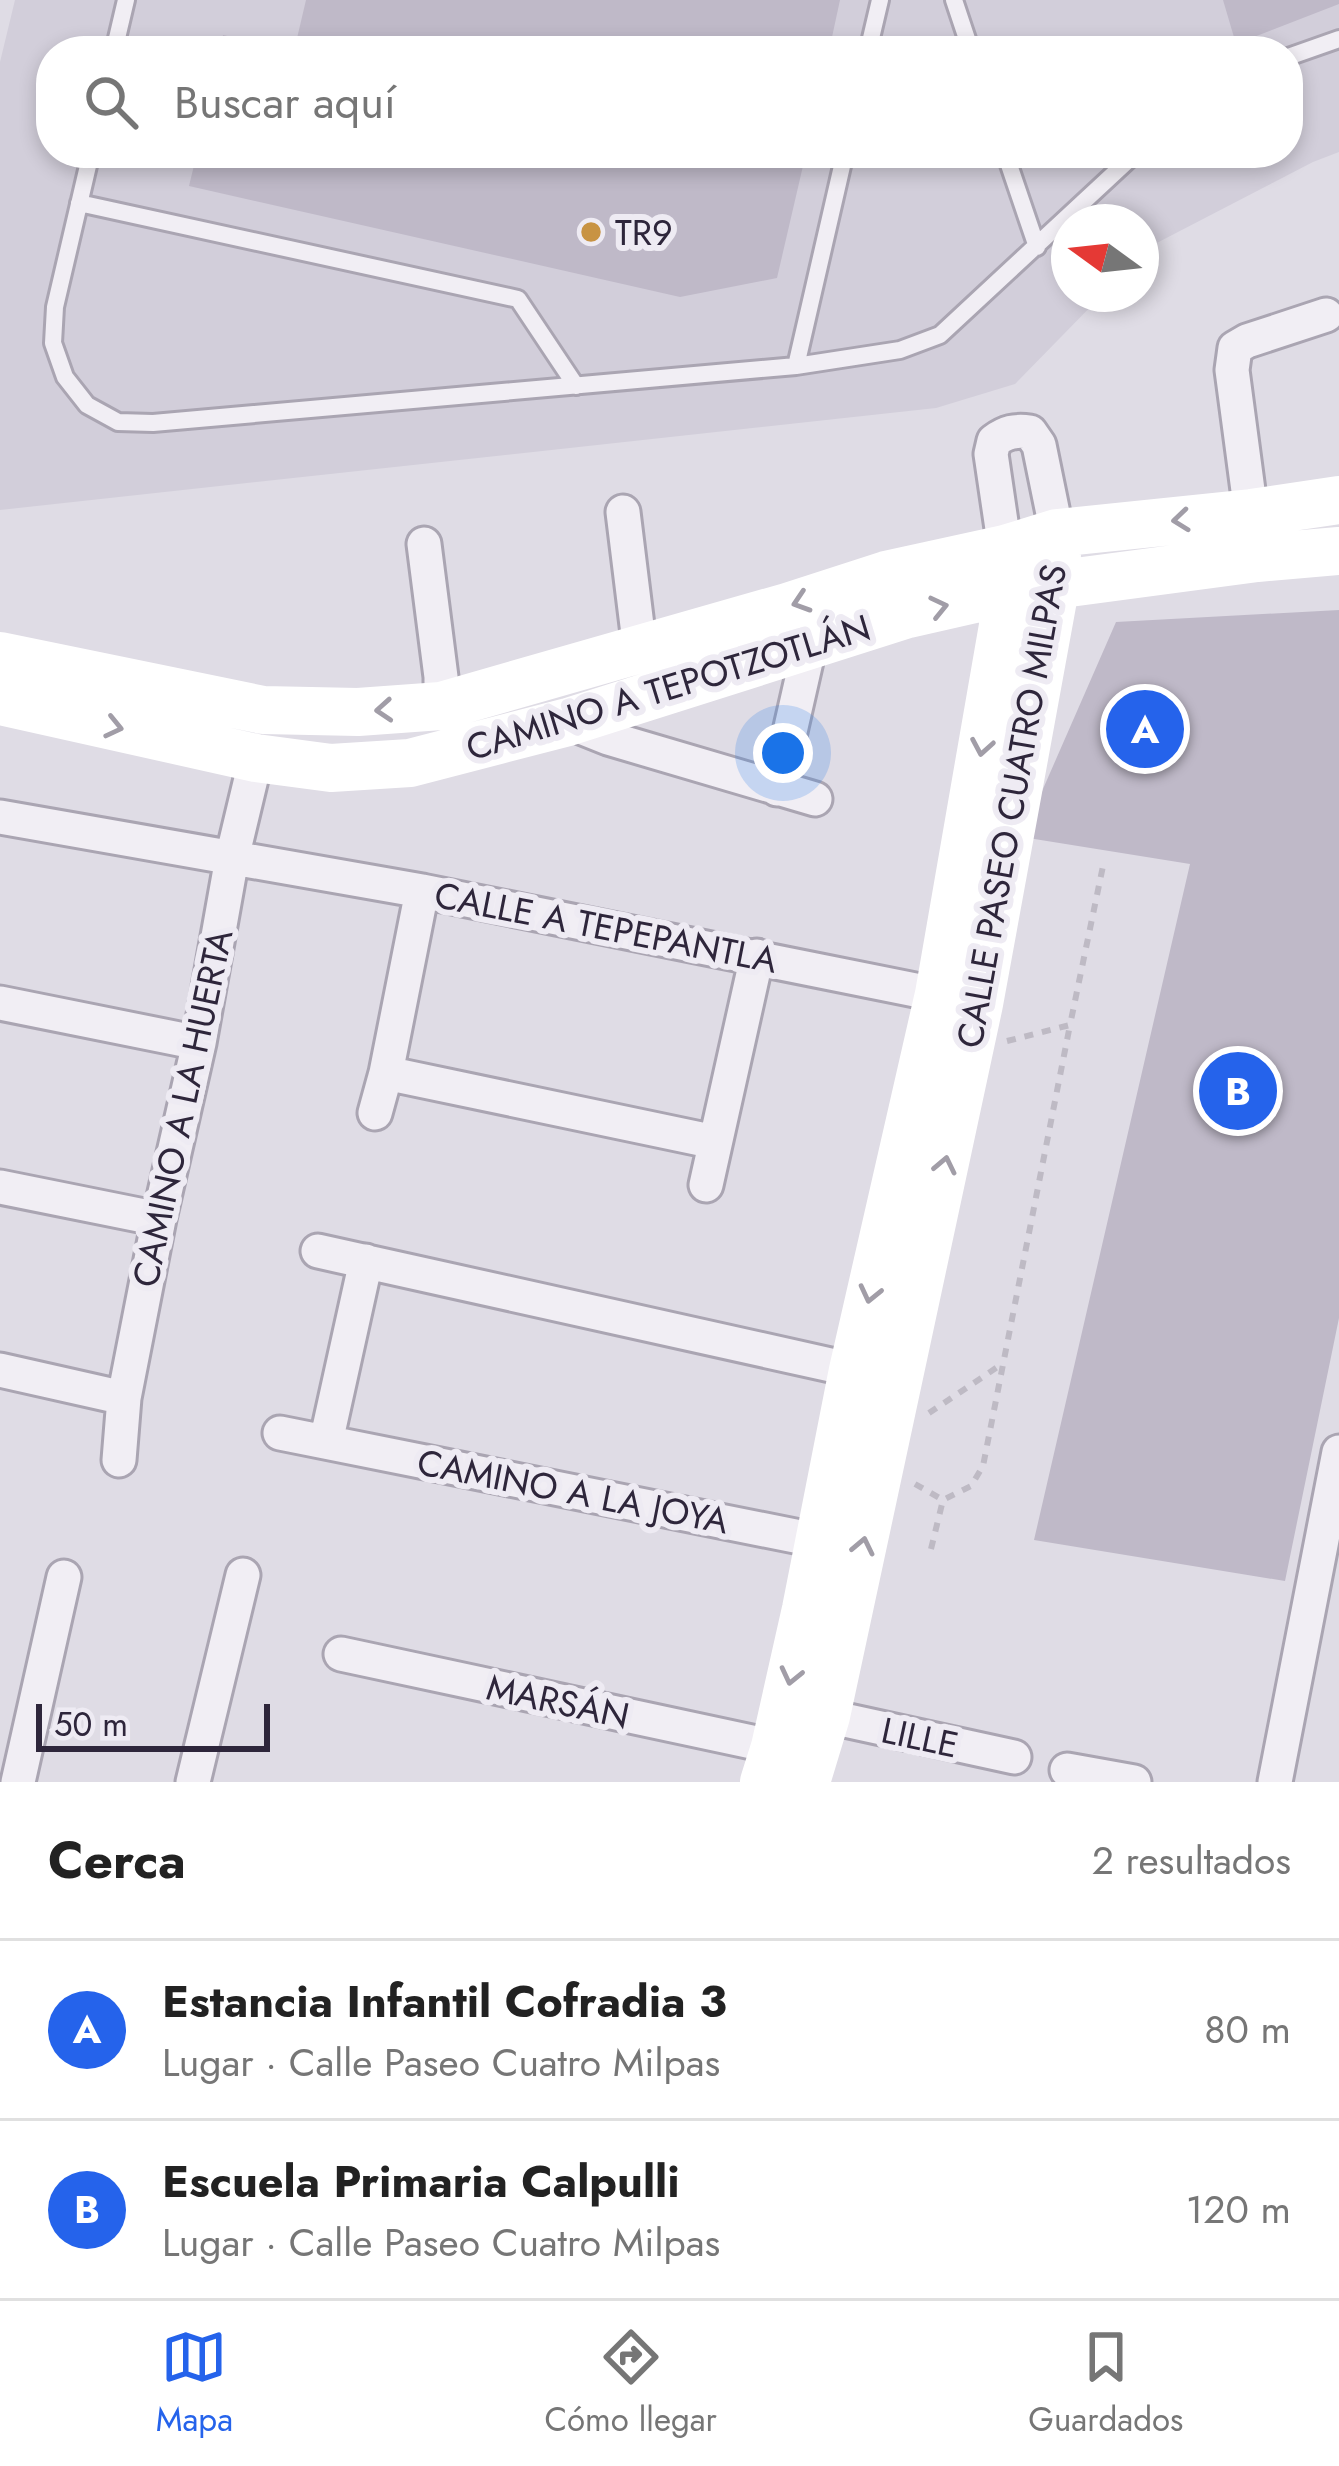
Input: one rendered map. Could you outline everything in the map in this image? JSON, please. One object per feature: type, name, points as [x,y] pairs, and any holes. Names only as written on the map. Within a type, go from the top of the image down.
[{"type":"main road","name":"CAMINO A TEPOTZOTLÁN","points":[[0,701],[256,758],[331,769],[410,763],[568,722],[908,614],[1006,570],[1057,533],[1339,500]]},
{"type":"main road","name":"CALLE PASEO CUATRO MILPAS","points":[[782,1770],[826,1717],[827,1614],[820,1540],[853,1370],[959,999],[1056,583],[1057,533]]},
{"type":"main road","name":"CAMINO A TEPOTZOTLÁN","points":[[0,656],[263,710],[358,712],[441,706],[886,575],[1006,570],[1056,583],[1339,551]]},
{"type":"main road","name":"CALLE PASEO CUATRO MILPAS","points":[[782,1770],[827,1614],[969,1051],[959,999],[1006,570]]},
{"type":"main road","points":[[256,758],[263,710]]},
{"type":"street","points":[[1251,513],[1232,370],[1235,348],[1326,315]]},
{"type":"street","name":"CALLE PASEO CUATRO MILPAS","points":[[1006,570],[991,454],[994,441],[1004,434],[1030,433],[1039,445],[1057,533]]},
{"type":"street","points":[[623,512],[640,650]]},
{"type":"street","points":[[424,544],[441,706]]},
{"type":"street","points":[[777,789],[809,648]]},
{"type":"street","points":[[568,722],[815,799]]},
{"type":"street","name":"CAMINO A LA HUERTA","points":[[119,1460],[124,1398],[256,758]]},
{"type":"street","name":"CALLE A TEPEPANTLA","points":[[0,817],[422,891],[959,999]]},
{"type":"street","points":[[375,1113],[422,891]]},
{"type":"street","points":[[706,1185],[757,956]]},
{"type":"street","points":[[0,1003],[199,1043]]},
{"type":"street","points":[[386,1072],[716,1142]]},
{"type":"street","points":[[0,1187],[159,1219]]},
{"type":"street","points":[[318,1251],[853,1370]]},
{"type":"street","points":[[326,1442],[366,1261]]},
{"type":"street","points":[[0,1370],[124,1398]]},
{"type":"street","name":"CAMINO A LA JOYA","points":[[280,1433],[820,1540]]},
{"type":"street","points":[[1275,1782],[1339,1452]]},
{"type":"street","points":[[194,1782],[243,1575]]},
{"type":"street","points":[[18,1782],[64,1577]]},
{"type":"street","name":"MARSÁN","points":[[341,1654],[782,1770]]},
{"type":"street","name":"LILLE","points":[[826,1717],[1014,1757]]},
{"type":"street","points":[[1067,1770],[1134,1782]]},
{"type":"lane","points":[[118,36],[126,0]]},
{"type":"lane","points":[[872,36],[880,0]]},
{"type":"lane","points":[[954,0],[966,36]]},
{"type":"lane","points":[[1303,52],[1339,39]]},
{"type":"lane","points":[[87,168],[55,308],[52,343],[65,377],[87,405],[118,422],[153,423],[796,366],[900,350],[940,335],[1120,168]]},
{"type":"lane","points":[[796,366],[842,168]]},
{"type":"lane","points":[[1011,168],[1037,247]]},
{"type":"lane","points":[[79,203],[518,299],[576,386]]},
{"type":"path","points":[[909,1471],[918,1487],[944,1500],[958,1495],[983,1466],[1103,866]]},
{"type":"path","points":[[969,1051],[1070,1025]]},
{"type":"path","points":[[921,1419],[1002,1364]]},
{"type":"path","points":[[931,1550],[944,1500]]},
{"type":"shaded area","points":[[15,0],[1339,0],[1339,152],[1303,167],[1303,36],[36,36],[36,168],[1301,168],[1159,242],[1159,204],[1051,204],[1051,312],[1085,312],[1015,384],[936,408],[0,510],[0,62]]},
{"type":"building","points":[[306,0],[840,0],[832,36],[298,36]]},
{"type":"building","points":[[1223,0],[1339,0],[1339,4],[1257,36],[1234,36]]},
{"type":"building","name":"TR9","points":[[193,168],[803,168],[777,278],[680,297],[189,186]]},
{"type":"building","points":[[1339,610],[1339,1318],[1285,1581],[1034,1540],[1190,864],[1022,837],[1116,622]]},
{"type":"place","name":"TR9","points":[[591,232]]},
{"type":"place","name":"Estancia Infantil Cofradia 3","points":[[1145,729]]},
{"type":"place","name":"Escuela Primaria Calpulli","points":[[1238,1091]]}]
